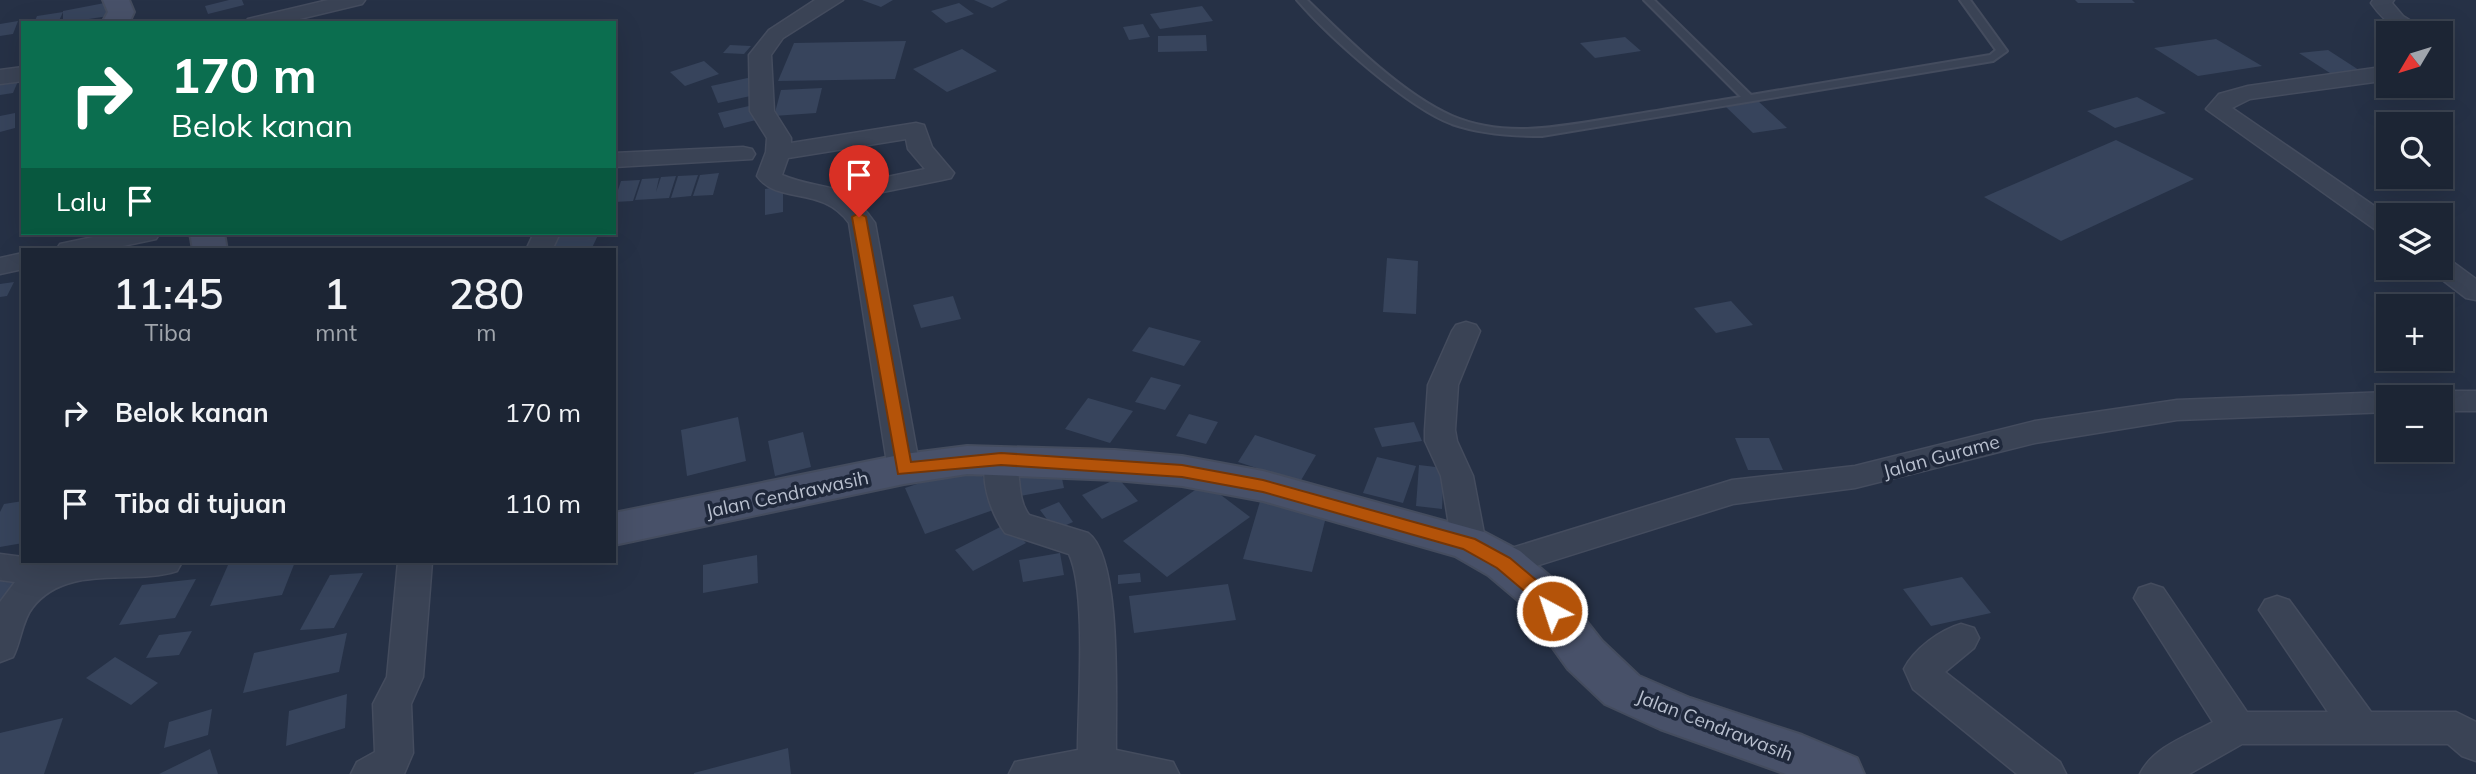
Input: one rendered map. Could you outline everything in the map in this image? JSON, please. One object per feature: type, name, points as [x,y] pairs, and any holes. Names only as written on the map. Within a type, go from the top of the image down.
[{"type":"street","points":[[116,0],[121,12],[116,21]]},
{"type":"street","points":[[264,21],[355,0]]},
{"type":"street","points":[[833,0],[813,8],[776,34],[760,55],[762,111],[779,138],[770,178],[842,199],[862,223],[904,469]]},
{"type":"street","points":[[2384,0],[2381,3],[2398,21]]},
{"type":"street","points":[[0,77],[21,74]]},
{"type":"street","points":[[2376,75],[2248,93],[2227,99],[2218,109],[2376,219]]},
{"type":"street","points":[[778,152],[916,130],[920,149],[943,173],[863,189]]},
{"type":"street","points":[[616,160],[743,154]]},
{"type":"street","points":[[78,248],[138,235]]},
{"type":"street","points":[[0,267],[21,262]]},
{"type":"street","points":[[2453,275],[2476,292]]},
{"type":"street","points":[[1466,331],[1443,384],[1440,430],[1441,441],[1457,475],[1486,554]]},
{"type":"street","points":[[2453,401],[2476,401]]},
{"type":"street","name":"Jalan Gurame","points":[[1486,554],[1732,492],[1855,478],[1921,463],[1988,442],[2079,424],[2177,411],[2376,403]]},
{"type":"street","points":[[1001,459],[1005,499],[1011,517],[1017,524],[1079,543],[1087,551],[1096,618],[1098,769]]},
{"type":"street","name":"Jalan Cendrawasih","points":[[616,529],[904,469],[967,460],[1001,459],[1182,471],[1263,486],[1486,554],[1536,590],[1585,654],[1622,690],[1677,714],[1784,750],[1839,774]]},
{"type":"street","points":[[0,647],[19,599],[33,584],[55,574],[85,568],[152,563]]},
{"type":"street","points":[[371,774],[389,764],[394,753],[392,704],[405,677],[415,563]]},
{"type":"street","points":[[0,567],[55,574]]},
{"type":"street","points":[[2151,598],[2238,728]]},
{"type":"street","points":[[2277,610],[2361,730]]},
{"type":"street","points":[[1961,638],[1923,669],[1926,678],[2046,774]]},
{"type":"street","points":[[2160,774],[2178,760],[2238,728],[2469,734]]},
{"type":"street","points":[[1029,774],[1098,769],[1159,774]]},
{"type":"lane","points":[[1302,0],[1359,51],[1433,110],[1449,119],[1500,132],[1542,134],[1747,97],[1993,58],[2001,51],[1965,0]]},
{"type":"lane","points":[[1649,0],[1747,97]]},
{"type":"building","points":[[242,0],[244,5],[208,14],[205,6]]},
{"type":"building","points":[[862,0],[893,0],[881,7]]},
{"type":"building","points":[[974,0],[1008,0],[992,8]]},
{"type":"building","points":[[2075,0],[2132,0],[2135,3],[2078,3]]},
{"type":"building","points":[[115,1],[115,15],[63,21],[63,11]]},
{"type":"building","points":[[959,3],[974,14],[946,23],[931,11]]},
{"type":"building","points":[[1202,6],[1213,21],[1160,29],[1150,14]]},
{"type":"building","points":[[63,12],[59,21],[35,21],[37,16]]},
{"type":"building","points":[[18,21],[13,34],[0,36],[0,24]]},
{"type":"building","points":[[1143,24],[1150,37],[1129,40],[1123,27]]},
{"type":"building","points":[[1206,35],[1207,51],[1158,52],[1158,36]]},
{"type":"building","points":[[1625,37],[1641,51],[1595,58],[1580,43]]},
{"type":"building","points":[[2216,39],[2262,66],[2198,76],[2154,48]]},
{"type":"building","points":[[906,41],[895,79],[778,81],[794,43]]},
{"type":"building","points":[[730,45],[751,46],[744,54],[723,53]]},
{"type":"building","points":[[962,49],[997,71],[947,92],[913,69]]},
{"type":"building","points":[[2328,50],[2362,72],[2333,75],[2299,53]]},
{"type":"building","points":[[704,61],[719,74],[685,86],[670,72]]},
{"type":"building","points":[[752,77],[760,94],[718,103],[711,86]]},
{"type":"building","points":[[19,79],[13,93],[0,95],[0,82]]},
{"type":"building","points":[[822,88],[816,113],[774,116],[781,90]]},
{"type":"building","points":[[2137,97],[2166,113],[2115,128],[2087,111]]},
{"type":"building","points":[[1757,100],[1787,128],[1753,133],[1724,105]]},
{"type":"building","points":[[749,106],[756,120],[724,128],[718,113]]},
{"type":"building","points":[[15,113],[15,128],[0,132],[0,116]]},
{"type":"building","points":[[2116,140],[2194,179],[2061,241],[1984,197]]},
{"type":"building","points":[[719,173],[713,195],[693,196],[700,175]]},
{"type":"building","points":[[698,175],[691,196],[671,198],[678,176]]},
{"type":"building","points":[[676,176],[669,198],[635,200],[642,179],[659,178],[656,192],[661,177]]},
{"type":"building","points":[[640,180],[633,201],[616,202],[621,181]]},
{"type":"building","points":[[783,186],[783,212],[765,215],[765,189]]},
{"type":"building","points":[[558,235],[598,235],[592,248],[553,248]]},
{"type":"building","points":[[1387,258],[1418,261],[1416,314],[1383,312]]},
{"type":"building","points":[[14,282],[7,296],[0,297],[0,284]]},
{"type":"building","points":[[953,296],[961,319],[921,328],[913,305]]},
{"type":"building","points":[[1731,301],[1753,325],[1716,333],[1694,308]]},
{"type":"building","points":[[1149,327],[1201,341],[1184,366],[1132,351]]},
{"type":"building","points":[[1151,377],[1181,385],[1165,410],[1135,402]]},
{"type":"building","points":[[1088,398],[1133,411],[1110,443],[1065,429]]},
{"type":"building","points":[[1189,414],[1218,422],[1206,444],[1176,436]]},
{"type":"building","points":[[738,417],[746,461],[687,476],[681,430]]},
{"type":"building","points":[[1414,422],[1422,441],[1382,447],[1374,428]]},
{"type":"building","points":[[803,432],[811,467],[775,476],[768,441]]},
{"type":"building","points":[[1255,435],[1316,455],[1300,482],[1238,462]]},
{"type":"building","points":[[1735,438],[1769,438],[1783,470],[1748,470]]},
{"type":"building","points":[[1377,457],[1416,466],[1403,503],[1363,493]]},
{"type":"building","points":[[976,464],[999,508],[925,534],[905,488]]},
{"type":"building","points":[[1059,464],[1064,488],[1014,497],[1009,472]]},
{"type":"building","points":[[1419,465],[1444,468],[1442,509],[1416,506]]},
{"type":"building","points":[[1118,478],[1138,501],[1102,519],[1082,495]]},
{"type":"building","points":[[1205,483],[1250,517],[1167,577],[1123,541]]},
{"type":"building","points":[[1261,498],[1328,509],[1312,572],[1243,559]]},
{"type":"building","points":[[21,501],[21,543],[0,547],[0,512],[4,504]]},
{"type":"building","points":[[1059,502],[1073,522],[1055,530],[1040,510]]},
{"type":"building","points":[[1008,523],[1026,543],[973,571],[955,550]]},
{"type":"building","points":[[1060,553],[1064,575],[1023,582],[1019,560]]},
{"type":"building","points":[[757,555],[758,583],[703,593],[703,565]]},
{"type":"building","points":[[295,563],[282,595],[210,606],[228,565]]},
{"type":"building","points":[[363,573],[334,628],[300,630],[330,575]]},
{"type":"building","points":[[1140,573],[1141,582],[1118,584],[1118,575]]},
{"type":"building","points":[[23,574],[0,612],[0,580]]},
{"type":"building","points":[[1962,577],[1991,613],[1931,626],[1903,589]]},
{"type":"building","points":[[196,579],[175,618],[119,625],[142,585]]},
{"type":"building","points":[[1228,584],[1236,620],[1134,633],[1129,596]]},
{"type":"building","points":[[192,631],[179,655],[146,658],[159,635]]},
{"type":"building","points":[[347,633],[339,672],[243,693],[254,653]]},
{"type":"building","points":[[115,657],[158,683],[131,705],[86,678]]},
{"type":"building","points":[[347,694],[345,728],[286,746],[289,711]]},
{"type":"building","points":[[212,709],[208,735],[164,748],[169,722]]},
{"type":"building","points":[[63,718],[44,774],[0,774],[0,733]]},
{"type":"building","points":[[788,748],[791,774],[694,774],[694,773]]},
{"type":"building","points":[[210,749],[218,774],[159,774]]},
{"type":"route","points":[[859,217],[904,469],[967,460],[1001,459],[1182,471],[1263,486],[1469,544],[1504,563],[1536,590],[1552,611]]}]
